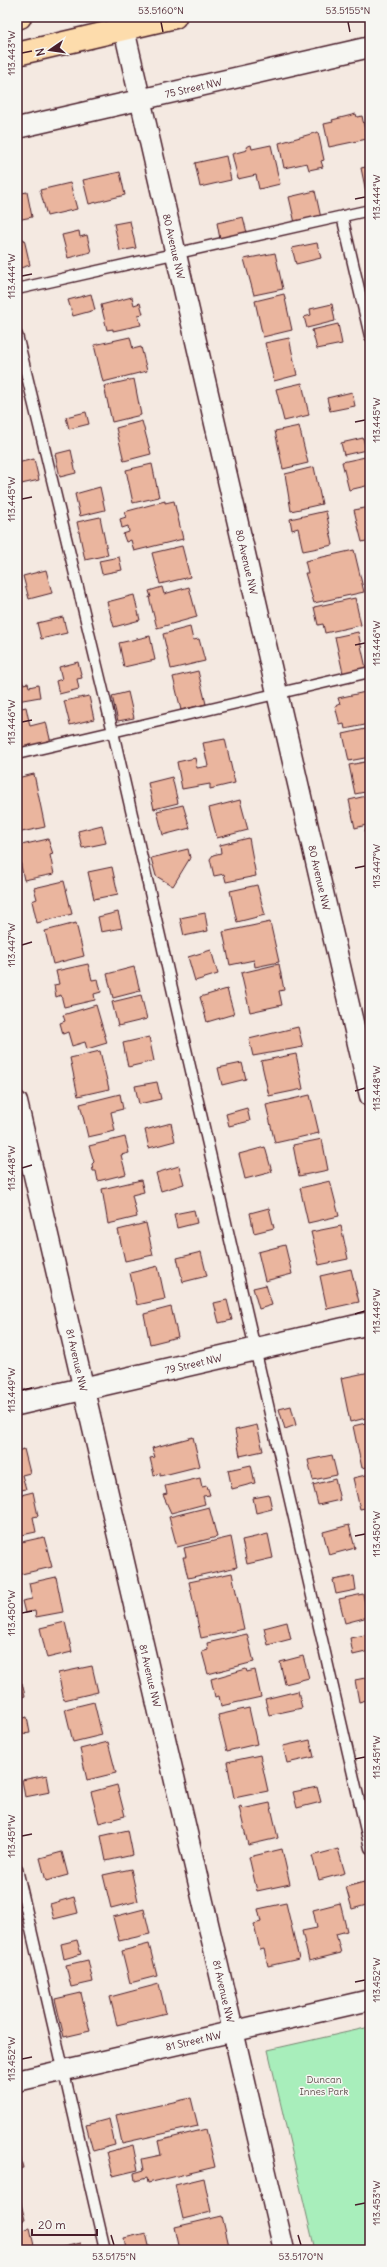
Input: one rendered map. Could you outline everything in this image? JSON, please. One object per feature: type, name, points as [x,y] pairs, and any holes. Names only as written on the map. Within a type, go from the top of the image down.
[{"type":"main road","points":[[17,54],[175,17]]},
{"type":"street","name":"80 Avenue NW","points":[[124,29],[370,1096]]},
{"type":"street","name":"75 Street NW","points":[[17,128],[370,47]]},
{"type":"street","name":"81 Avenue NW","points":[[17,1102],[284,2250]]},
{"type":"street","name":"79 Street NW","points":[[17,1404],[370,1323]]},
{"type":"street","name":"81 Street NW","points":[[17,2081],[370,2000]]},
{"type":"lane","points":[[17,289],[370,210]]},
{"type":"lane","points":[[342,216],[370,336]]},
{"type":"lane","points":[[17,335],[113,732],[370,1848]]},
{"type":"lane","points":[[17,754],[370,672]]},
{"type":"lane","points":[[17,1868],[105,2250]]},
{"type":"green space","name":"Duncan Innes Park","points":[[370,2027],[370,2250],[315,2250],[268,2050]]},
{"type":"building","points":[[356,114],[357,117],[362,116],[367,139],[329,147],[324,124],[333,122],[332,120]]},
{"type":"building","points":[[318,132],[324,160],[321,161],[323,167],[309,170],[307,163],[284,168],[279,143]]},
{"type":"building","points":[[251,145],[252,149],[271,145],[280,184],[259,189],[256,175],[238,179],[232,154],[247,150],[246,147]]},
{"type":"building","points":[[226,156],[231,180],[200,187],[195,163]]},
{"type":"building","points":[[370,166],[370,191],[366,192],[361,168]]},
{"type":"building","points":[[120,172],[125,195],[89,204],[83,180]]},
{"type":"building","points":[[70,183],[77,209],[47,216],[40,190]]},
{"type":"building","points":[[315,191],[321,218],[295,223],[289,197]]},
{"type":"building","points":[[27,192],[32,217],[17,220],[17,194]]},
{"type":"building","points":[[243,217],[247,233],[220,239],[217,223]]},
{"type":"building","points":[[130,221],[136,248],[120,251],[114,224]]},
{"type":"building","points":[[79,231],[80,237],[87,235],[91,252],[68,258],[62,235]]},
{"type":"building","points":[[24,239],[30,265],[17,269],[17,241]]},
{"type":"building","points":[[317,243],[321,258],[296,264],[292,248]]},
{"type":"building","points":[[275,253],[283,289],[254,295],[244,259]]},
{"type":"building","points":[[91,294],[95,310],[73,316],[68,300]]},
{"type":"building","points":[[284,294],[292,330],[263,337],[255,301]]},
{"type":"building","points":[[132,297],[134,305],[140,303],[143,314],[138,315],[141,325],[113,331],[113,329],[107,330],[101,305]]},
{"type":"building","points":[[332,304],[335,321],[307,328],[304,317],[311,315],[310,309]]},
{"type":"building","points":[[338,324],[342,344],[317,349],[312,330]]},
{"type":"building","points":[[130,337],[133,349],[141,347],[147,371],[103,382],[94,345]]},
{"type":"building","points":[[289,338],[297,375],[274,381],[265,343]]},
{"type":"building","points":[[134,379],[141,415],[112,422],[104,386]]},
{"type":"building","points":[[302,383],[309,415],[284,421],[276,389]]},
{"type":"building","points":[[352,392],[355,406],[330,411],[327,398]]},
{"type":"building","points":[[86,412],[89,424],[69,429],[66,417]]},
{"type":"building","points":[[142,421],[151,454],[124,461],[116,428]]},
{"type":"building","points":[[299,426],[308,463],[283,469],[275,431]]},
{"type":"building","points":[[363,438],[366,450],[344,455],[341,443]]},
{"type":"building","points":[[71,450],[76,473],[60,477],[55,454]]},
{"type":"building","points":[[370,456],[370,485],[349,490],[342,462]]},
{"type":"building","points":[[34,459],[39,480],[17,485],[17,463]]},
{"type":"building","points":[[152,464],[159,497],[133,503],[126,470]]},
{"type":"building","points":[[314,467],[322,504],[291,511],[285,474]]},
{"type":"building","points":[[100,487],[105,510],[80,516],[75,494]]},
{"type":"building","points":[[165,501],[165,503],[174,501],[183,539],[134,551],[131,540],[126,542],[123,534],[129,532],[128,526],[122,528],[120,519],[126,517],[124,512]]},
{"type":"building","points":[[370,507],[370,540],[362,542],[354,510]]},
{"type":"building","points":[[326,511],[333,545],[303,551],[298,528],[292,530],[290,519]]},
{"type":"building","points":[[100,517],[108,555],[85,560],[77,522]]},
{"type":"building","points":[[182,546],[190,577],[160,584],[152,553]]},
{"type":"building","points":[[354,550],[364,592],[314,603],[305,573],[308,573],[305,561]]},
{"type":"building","points":[[119,557],[122,570],[102,574],[99,561]]},
{"type":"building","points":[[46,570],[52,593],[29,599],[23,576]]},
{"type":"building","points":[[162,587],[164,594],[189,587],[197,617],[157,628],[149,597],[151,597],[149,591]]},
{"type":"building","points":[[134,595],[140,620],[114,627],[107,602]]},
{"type":"building","points":[[355,598],[361,625],[325,633],[323,624],[318,625],[314,607]]},
{"type":"building","points":[[63,617],[67,633],[41,639],[37,623]]},
{"type":"building","points":[[190,627],[193,640],[199,639],[205,661],[171,669],[163,634]]},
{"type":"building","points":[[358,632],[366,668],[343,673],[335,637]]},
{"type":"building","points":[[150,636],[155,660],[124,667],[119,643]]},
{"type":"building","points":[[78,662],[82,678],[77,679],[79,689],[59,694],[56,681],[62,679],[59,667]]},
{"type":"building","points":[[19,667],[23,684],[28,683],[29,687],[38,685],[40,697],[17,701],[17,668]]},
{"type":"building","points":[[198,671],[206,704],[181,710],[173,677]]},
{"type":"building","points":[[370,691],[370,724],[345,729],[344,724],[340,725],[335,706],[340,704],[338,698]]},
{"type":"building","points":[[128,692],[134,718],[118,721],[112,696]]},
{"type":"building","points":[[89,696],[94,719],[70,725],[64,701]]},
{"type":"building","points":[[26,707],[30,726],[46,722],[51,743],[17,750],[17,709]]},
{"type":"building","points":[[370,728],[370,757],[349,761],[343,734]]},
{"type":"building","points":[[225,739],[235,783],[210,789],[210,784],[182,789],[177,762],[195,758],[197,768],[208,766],[203,743]]},
{"type":"building","points":[[370,761],[370,791],[355,794],[349,765]]},
{"type":"building","points":[[34,774],[45,827],[17,833],[17,778]]},
{"type":"building","points":[[172,777],[178,803],[154,809],[148,783]]},
{"type":"building","points":[[370,795],[370,824],[355,828],[349,800]]},
{"type":"building","points":[[240,800],[248,830],[217,838],[209,808]]},
{"type":"building","points":[[183,805],[190,828],[163,835],[157,811]]},
{"type":"building","points":[[102,825],[106,843],[82,848],[78,831]]},
{"type":"building","points":[[370,829],[370,851],[365,830]]},
{"type":"building","points":[[249,838],[256,876],[226,882],[224,874],[214,876],[210,859],[213,855],[221,853],[220,845]]},
{"type":"building","points":[[48,839],[53,854],[50,855],[54,874],[24,880],[17,846]]},
{"type":"building","points":[[188,849],[190,858],[173,886],[156,876],[151,858]]},
{"type":"building","points":[[112,867],[118,894],[94,899],[88,872]]},
{"type":"building","points":[[64,881],[72,914],[37,923],[32,901],[37,899],[34,888]]},
{"type":"building","points":[[257,885],[265,915],[237,922],[230,891]]},
{"type":"building","points":[[118,912],[122,928],[101,932],[98,917]]},
{"type":"building","points":[[205,913],[208,931],[184,936],[180,918]]},
{"type":"building","points":[[270,922],[279,962],[255,967],[254,960],[230,965],[223,932]]},
{"type":"building","points":[[76,923],[84,956],[53,964],[45,931]]},
{"type":"building","points":[[211,950],[218,974],[195,981],[188,957]]},
{"type":"building","points":[[88,964],[92,980],[98,979],[101,992],[94,994],[95,1000],[64,1007],[61,995],[56,997],[54,985],[59,984],[56,971]]},
{"type":"building","points":[[279,964],[284,990],[279,991],[282,1005],[250,1012],[241,973]]},
{"type":"building","points":[[134,967],[140,991],[113,998],[107,974]]},
{"type":"building","points":[[227,989],[234,1014],[207,1022],[200,997]]},
{"type":"building","points":[[141,995],[147,1019],[118,1026],[112,1002]]},
{"type":"building","points":[[96,1005],[107,1043],[87,1049],[85,1042],[72,1046],[68,1032],[63,1034],[60,1023],[65,1021],[63,1015]]},
{"type":"building","points":[[298,1027],[303,1047],[253,1056],[249,1039]]},
{"type":"building","points":[[149,1037],[154,1061],[128,1067],[123,1043]]},
{"type":"building","points":[[100,1051],[109,1089],[78,1096],[70,1058]]},
{"type":"building","points":[[296,1054],[303,1089],[269,1096],[261,1061]]},
{"type":"building","points":[[242,1063],[246,1079],[222,1085],[218,1068]]},
{"type":"building","points":[[157,1082],[161,1099],[139,1104],[135,1086]]},
{"type":"building","points":[[120,1094],[123,1109],[111,1112],[115,1131],[88,1137],[80,1104]]},
{"type":"building","points":[[310,1095],[319,1133],[275,1143],[266,1105]]},
{"type":"building","points":[[247,1108],[250,1121],[229,1126],[226,1114]]},
{"type":"building","points":[[171,1123],[175,1141],[149,1148],[145,1130]]},
{"type":"building","points":[[125,1137],[129,1153],[121,1155],[126,1174],[98,1181],[96,1171],[93,1171],[92,1164],[94,1162],[89,1146]]},
{"type":"building","points":[[322,1139],[328,1170],[299,1176],[293,1145]]},
{"type":"building","points":[[265,1147],[272,1172],[245,1179],[239,1154]]},
{"type":"building","points":[[179,1166],[184,1184],[161,1191],[156,1173]]},
{"type":"building","points":[[141,1180],[144,1192],[132,1195],[137,1217],[108,1224],[102,1189]]},
{"type":"building","points":[[330,1181],[339,1216],[308,1223],[300,1188]]},
{"type":"building","points":[[269,1208],[274,1228],[254,1233],[250,1213]]},
{"type":"building","points":[[194,1210],[197,1223],[177,1228],[174,1214]]},
{"type":"building","points":[[146,1223],[153,1255],[125,1261],[118,1230]]},
{"type":"building","points":[[341,1226],[348,1259],[319,1265],[311,1232]]},
{"type":"building","points":[[285,1245],[292,1274],[265,1281],[258,1252]]},
{"type":"building","points":[[201,1252],[207,1276],[183,1282],[177,1258]]},
{"type":"building","points":[[158,1266],[165,1299],[137,1305],[130,1273]]},
{"type":"building","points":[[351,1269],[359,1302],[327,1309],[320,1276]]},
{"type":"building","points":[[266,1285],[272,1305],[259,1309],[253,1288]]},
{"type":"building","points":[[227,1300],[232,1320],[219,1323],[214,1303]]},
{"type":"building","points":[[171,1307],[178,1337],[150,1344],[144,1314]]},
{"type":"building","points":[[370,1372],[370,1417],[350,1422],[341,1378]]},
{"type":"building","points":[[291,1406],[296,1425],[285,1429],[279,1409]]},
{"type":"building","points":[[370,1422],[370,1466],[362,1468],[353,1426]]},
{"type":"building","points":[[257,1425],[263,1451],[240,1456],[235,1430]]},
{"type":"building","points":[[193,1437],[200,1466],[160,1476],[160,1473],[154,1475],[150,1458],[155,1457],[152,1448]]},
{"type":"building","points":[[24,1449],[30,1473],[22,1475],[26,1489],[17,1491],[17,1451]]},
{"type":"building","points":[[332,1455],[337,1475],[313,1480],[308,1460]]},
{"type":"building","points":[[251,1465],[255,1483],[232,1489],[228,1470]]},
{"type":"building","points":[[370,1474],[370,1507],[360,1509],[353,1478]]},
{"type":"building","points":[[200,1478],[202,1487],[207,1486],[210,1495],[203,1496],[205,1504],[171,1513],[163,1495],[167,1494],[165,1486]]},
{"type":"building","points":[[335,1479],[340,1500],[318,1505],[313,1485]]},
{"type":"building","points":[[33,1492],[38,1516],[33,1517],[36,1532],[17,1536],[17,1496]]},
{"type":"building","points":[[269,1495],[272,1509],[256,1513],[253,1498]]},
{"type":"building","points":[[209,1507],[217,1537],[177,1547],[169,1517]]},
{"type":"building","points":[[349,1525],[355,1548],[329,1555],[323,1532]]},
{"type":"building","points":[[268,1534],[273,1558],[247,1564],[242,1540]]},
{"type":"building","points":[[44,1537],[52,1567],[17,1575],[17,1543]]},
{"type":"building","points":[[231,1537],[237,1567],[188,1578],[183,1557],[186,1557],[184,1548]]},
{"type":"building","points":[[232,1573],[244,1629],[201,1638],[189,1582]]},
{"type":"building","points":[[354,1576],[356,1590],[336,1594],[333,1580]]},
{"type":"building","points":[[56,1577],[63,1612],[36,1617],[35,1611],[25,1613],[22,1601],[32,1599],[29,1583]]},
{"type":"building","points":[[363,1594],[368,1617],[345,1623],[339,1599]]},
{"type":"building","points":[[65,1622],[72,1652],[47,1658],[40,1628]]},
{"type":"building","points":[[287,1622],[291,1639],[268,1645],[264,1628]]},
{"type":"building","points":[[247,1634],[254,1662],[208,1674],[202,1652],[208,1650],[207,1643]]},
{"type":"building","points":[[370,1634],[370,1651],[353,1655],[350,1638]]},
{"type":"building","points":[[303,1656],[309,1678],[285,1684],[280,1662]]},
{"type":"building","points":[[92,1666],[98,1692],[64,1700],[58,1673]]},
{"type":"building","points":[[246,1669],[247,1672],[255,1670],[261,1697],[221,1706],[219,1696],[215,1697],[211,1679]]},
{"type":"building","points":[[370,1677],[370,1699],[359,1702],[355,1680]]},
{"type":"building","points":[[22,1683],[25,1696],[17,1699],[17,1684]]},
{"type":"building","points":[[298,1691],[302,1708],[269,1715],[265,1699]]},
{"type":"building","points":[[94,1702],[102,1735],[73,1742],[65,1709]]},
{"type":"building","points":[[249,1708],[257,1744],[227,1751],[218,1715]]},
{"type":"building","points":[[27,1717],[30,1733],[17,1735],[17,1720]]},
{"type":"building","points":[[310,1740],[314,1757],[287,1763],[283,1746]]},
{"type":"building","points":[[108,1742],[116,1773],[87,1780],[80,1749]]},
{"type":"building","points":[[260,1755],[268,1791],[234,1798],[227,1762]]},
{"type":"building","points":[[47,1775],[50,1792],[25,1797],[22,1780]]},
{"type":"building","points":[[117,1785],[125,1816],[99,1823],[91,1792]]},
{"type":"building","points":[[317,1787],[321,1802],[297,1808],[293,1792]]},
{"type":"building","points":[[270,1803],[278,1838],[248,1845],[239,1807],[241,1806],[242,1809]]},
{"type":"building","points":[[128,1830],[133,1855],[106,1861],[101,1836]]},
{"type":"building","points":[[282,1849],[290,1884],[257,1891],[249,1857]]},
{"type":"building","points":[[338,1849],[345,1873],[319,1880],[312,1856]]},
{"type":"building","points":[[62,1852],[68,1875],[46,1881],[40,1858]]},
{"type":"building","points":[[131,1869],[138,1901],[111,1908],[103,1875]]},
{"type":"building","points":[[364,1882],[370,1904],[352,1909],[346,1887]]},
{"type":"building","points":[[74,1897],[78,1913],[54,1919],[50,1904]]},
{"type":"building","points":[[286,1903],[299,1959],[268,1966],[264,1949],[260,1950],[254,1924],[261,1922],[258,1909]]},
{"type":"building","points":[[340,1903],[347,1931],[336,1934],[341,1953],[309,1961],[302,1931],[317,1928],[313,1910]]},
{"type":"building","points":[[144,1909],[150,1934],[119,1941],[113,1917]]},
{"type":"building","points":[[77,1940],[81,1954],[64,1959],[61,1944]]},
{"type":"building","points":[[149,1944],[157,1976],[130,1983],[122,1951]]},
{"type":"building","points":[[88,1960],[93,1982],[71,1987],[66,1965]]},
{"type":"building","points":[[159,1984],[166,2013],[117,2025],[110,1997]]},
{"type":"building","points":[[81,1993],[90,2031],[64,2037],[55,1999]]},
{"type":"building","points":[[191,2098],[198,2126],[122,2143],[116,2115]]},
{"type":"building","points":[[109,2119],[115,2145],[93,2151],[86,2125]]},
{"type":"building","points":[[206,2129],[215,2167],[148,2183],[147,2178],[135,2181],[134,2173],[144,2170],[142,2159],[161,2155],[158,2141]]},
{"type":"building","points":[[17,2143],[23,2168],[17,2169]]},
{"type":"building","points":[[133,2145],[138,2170],[113,2176],[107,2152]]},
{"type":"building","points":[[204,2178],[211,2212],[183,2219],[175,2185]]},
{"type":"building","points":[[17,2187],[25,2220],[17,2221]]},
{"type":"building","points":[[222,2216],[230,2250],[180,2250],[175,2227]]},
{"type":"building","points":[[30,2228],[35,2250],[17,2250],[17,2231]]},
{"type":"building","points":[[146,2233],[150,2250],[126,2250],[124,2238]]},
{"type":"building","points":[[81,2243],[82,2250],[59,2250],[59,2248]]}]
